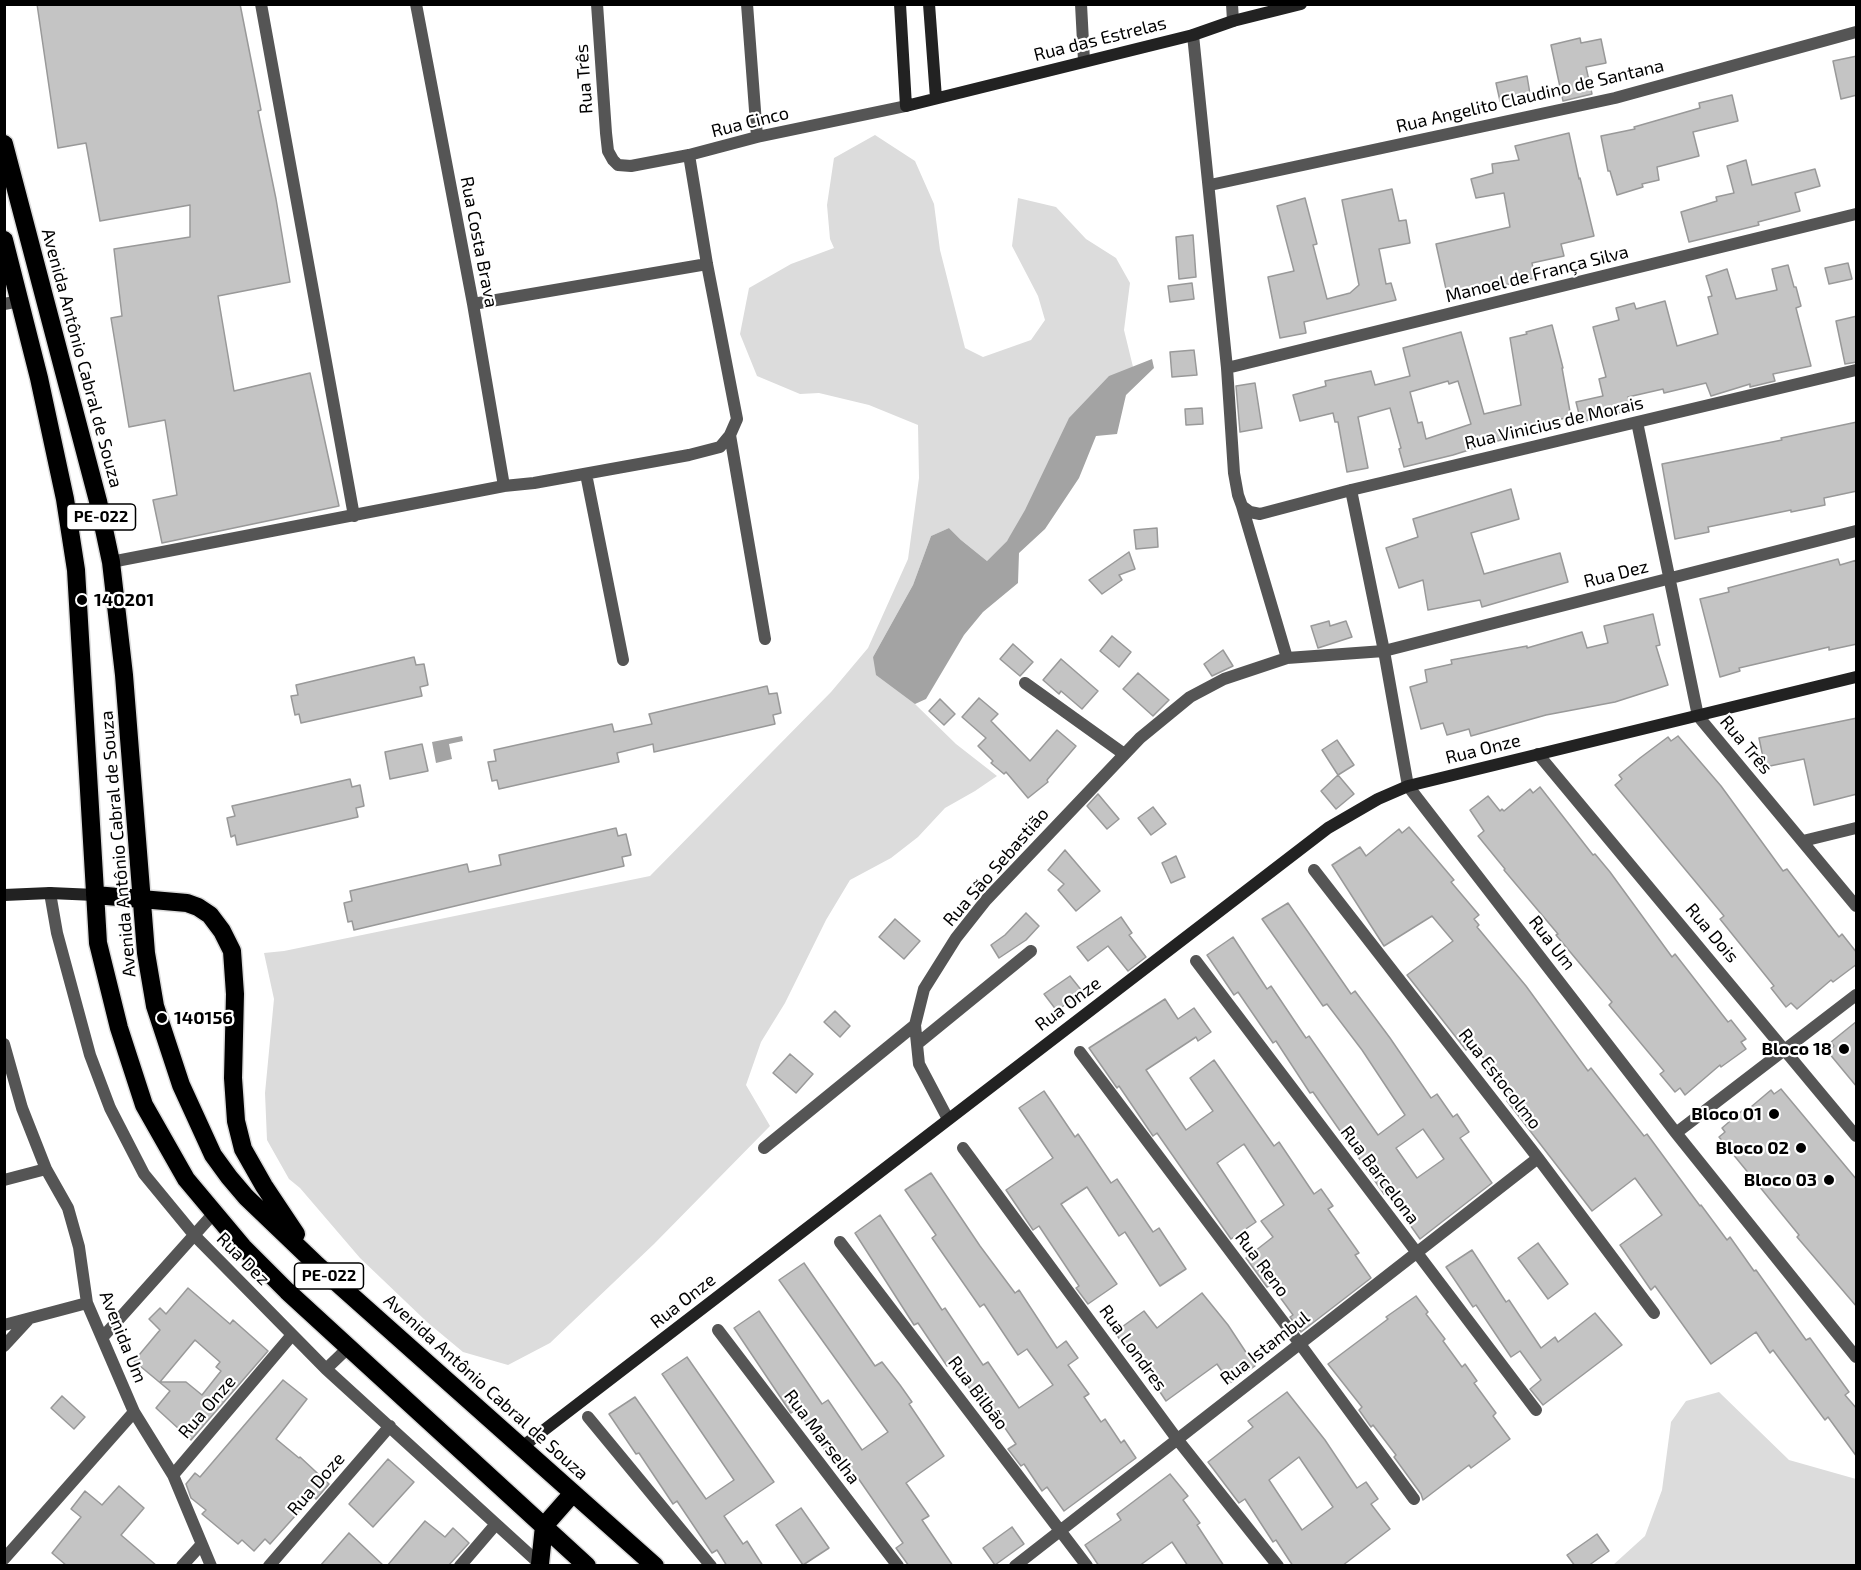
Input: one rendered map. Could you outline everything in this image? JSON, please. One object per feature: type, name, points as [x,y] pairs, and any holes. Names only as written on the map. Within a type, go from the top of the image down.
[{"type":"highway","name":"Avenida Antônio Cabral de Souza","points":[[4,144],[98,501],[111,562],[124,675],[146,952],[155,1006],[181,1085],[213,1155],[246,1197],[317,1265],[655,1566]]},
{"type":"highway","name":"Avenida Antônio Cabral de Souza","points":[[4,240],[12,302],[39,378],[65,499],[76,570],[98,943],[118,1028],[144,1105],[186,1179],[243,1247],[287,1291],[587,1566]]},
{"type":"highway","points":[[95,895],[187,903],[210,915],[222,931],[232,951],[235,993],[233,1078],[236,1121],[243,1149],[264,1186],[317,1265]]},
{"type":"highway","points":[[541,1565],[544,1526],[573,1493]]},
{"type":"street","points":[[261,4],[354,516]]},
{"type":"street","name":"Rua Costa Brava","points":[[416,4],[473,304],[504,486]]},
{"type":"street","name":"Rua Três","points":[[597,4],[608,151]]},
{"type":"street","points":[[747,4],[757,137]]},
{"type":"street","points":[[900,4],[906,105]]},
{"type":"street","points":[[929,4],[936,98]]},
{"type":"street","points":[[1081,4],[1084,61]]},
{"type":"street","points":[[1232,4],[1233,21]]},
{"type":"street","name":"Rua das Estrelas","points":[[906,105],[1193,35],[1233,21],[1301,4]]},
{"type":"street","name":"Rua Angelito Claudino de Santana","points":[[1210,185],[1615,98],[1857,32]]},
{"type":"street","points":[[1193,35],[1227,368],[1233,473],[1287,658]]},
{"type":"street","name":"Rua Cinco","points":[[608,151],[618,165],[631,166],[689,155],[757,137],[906,105]]},
{"type":"street","points":[[111,562],[720,447],[730,435],[737,419],[689,155]]},
{"type":"street","name":"Manoel de França Silva","points":[[1227,368],[1857,214]]},
{"type":"street","points":[[473,304],[707,264]]},
{"type":"street","name":"Rua Vinicius de Morais","points":[[1242,506],[1250,512],[1260,514],[1351,490],[1857,370]]},
{"type":"street","name":"Rua Três","points":[[1637,422],[1698,716],[1857,906]]},
{"type":"street","points":[[730,435],[765,639]]},
{"type":"street","points":[[586,474],[623,660]]},
{"type":"street","name":"Rua Um","points":[[1351,490],[1384,651],[1408,786],[1676,1133],[1857,1357]]},
{"type":"street","name":"Rua Dez","points":[[1384,651],[1857,531]]},
{"type":"street","name":"Rua São Sebastião","points":[[948,1119],[920,1064],[915,1025],[924,989],[956,938],[986,900],[1140,738],[1190,697],[1224,679],[1287,658],[1384,651]]},
{"type":"street","name":"Rua Onze","points":[[522,1447],[1328,828],[1408,786],[1857,677]]},
{"type":"street","points":[[1025,683],[1125,754]]},
{"type":"street","name":"Rua Dois","points":[[1538,754],[1857,1136]]},
{"type":"street","points":[[1803,840],[1857,828]]},
{"type":"street","name":"Rua Estocolmo","points":[[1314,870],[1538,1158],[1654,1313]]},
{"type":"street","points":[[4,895],[50,893],[95,895]]},
{"type":"street","name":"Rua Dez","points":[[50,893],[57,933],[90,1055],[110,1108],[144,1174],[195,1236],[326,1369],[541,1565]]},
{"type":"street","points":[[917,1044],[1031,951]]},
{"type":"street","name":"Rua Barcelona","points":[[1196,961],[1536,1410]]},
{"type":"street","points":[[1676,1133],[1857,995]]},
{"type":"street","points":[[764,1148],[915,1025]]},
{"type":"street","name":"Avenida Um","points":[[4,1044],[22,1108],[46,1169],[68,1208],[79,1246],[87,1303],[134,1412],[173,1475],[211,1566]]},
{"type":"street","name":"Rua Reno","points":[[1080,1052],[1414,1499]]},
{"type":"street","name":"Rua Londres","points":[[963,1148],[1178,1439],[1278,1566]]},
{"type":"street","name":"Rua Istambul","points":[[1015,1566],[1538,1158]]},
{"type":"street","points":[[4,1180],[46,1169]]},
{"type":"street","points":[[102,1338],[214,1214]]},
{"type":"street","name":"Rua Bilbão","points":[[840,1242],[1086,1566]]},
{"type":"street","points":[[4,1325],[87,1303]]},
{"type":"street","points":[[4,1346],[28,1320]]},
{"type":"street","name":"Rua Marselha","points":[[718,1330],[898,1566]]},
{"type":"street","name":"Rua Onze","points":[[173,1475],[292,1335]]},
{"type":"street","points":[[326,1369],[350,1347]]},
{"type":"street","points":[[4,1559],[134,1412]]},
{"type":"street","points":[[588,1417],[711,1566]]},
{"type":"street","name":"Rua Doze","points":[[268,1566],[390,1426]]},
{"type":"street","points":[[460,1566],[496,1524]]},
{"type":"street","points":[[182,1566],[201,1545]]},
{"type":"shaded area","points":[[875,135],[915,161],[934,204],[940,250],[965,348],[983,357],[1031,340],[1045,320],[1038,296],[1012,246],[1018,198],[1056,207],[1086,239],[1116,258],[1130,283],[1124,330],[1134,371],[1007,541],[987,561],[949,528],[931,536],[913,585],[873,657],[915,704],[956,744],[997,776],[945,808],[918,837],[891,858],[850,880],[826,920],[785,1003],[761,1042],[746,1085],[770,1126],[654,1244],[550,1343],[508,1365],[463,1352],[427,1322],[360,1258],[300,1188],[289,1179],[267,1140],[265,1093],[274,999],[264,953],[284,951],[650,876],[831,692],[868,648],[908,559],[919,478],[918,425],[869,405],[819,393],[800,394],[757,376],[740,334],[749,288],[791,264],[834,248],[830,239],[827,205],[834,158]]},
{"type":"shaded area","points":[[1152,359],[1154,368],[1126,395],[1117,434],[1096,436],[1079,478],[1045,529],[1019,553],[1018,583],[983,612],[964,635],[926,699],[915,704],[876,675],[873,657],[913,585],[931,536],[949,528],[987,561],[1007,541],[1025,510],[1069,418],[1109,376]]},
{"type":"shaded area","points":[[462,736],[463,741],[449,744],[452,759],[436,763],[432,742]]},
{"type":"shaded area","points":[[1719,1392],[1789,1460],[1856,1479],[1856,1565],[1613,1565],[1645,1536],[1662,1490],[1671,1422],[1686,1401]]},
{"type":"building","points":[[37,4],[240,4],[261,110],[258,111],[290,282],[218,296],[234,391],[310,373],[339,506],[162,543],[153,500],[177,495],[165,420],[129,427],[111,318],[122,316],[114,249],[190,237],[190,205],[100,221],[86,143],[58,148]]},
{"type":"building","points":[[1580,38],[1581,43],[1601,39],[1606,63],[1586,67],[1592,94],[1563,101],[1551,45]]},
{"type":"building","points":[[1857,56],[1857,95],[1841,99],[1833,61]]},
{"type":"building","points":[[1527,76],[1530,94],[1500,101],[1496,83]]},
{"type":"building","points":[[1732,95],[1738,121],[1693,132],[1699,156],[1657,167],[1659,180],[1642,184],[1643,187],[1617,195],[1610,171],[1608,171],[1601,136],[1635,129],[1634,127],[1700,108],[1699,103]]},
{"type":"building","points":[[1569,133],[1594,236],[1561,244],[1564,256],[1532,263],[1535,278],[1448,298],[1436,244],[1510,227],[1504,193],[1476,198],[1471,179],[1493,173],[1492,164],[1519,160],[1515,146]]},
{"type":"building","points":[[1746,160],[1752,185],[1815,169],[1820,186],[1795,193],[1800,211],[1758,222],[1759,225],[1689,242],[1681,212],[1717,201],[1716,197],[1734,193],[1727,166]]},
{"type":"building","points":[[1392,189],[1399,221],[1406,220],[1410,243],[1379,249],[1386,284],[1391,283],[1396,300],[1304,322],[1306,333],[1280,338],[1268,277],[1294,271],[1277,206],[1305,198],[1317,244],[1313,245],[1327,299],[1350,293],[1359,285],[1342,200]]},
{"type":"building","points":[[1193,235],[1196,277],[1179,279],[1176,237]]},
{"type":"building","points":[[1848,263],[1852,279],[1829,284],[1825,268]]},
{"type":"building","points":[[1788,265],[1801,306],[1796,308],[1811,366],[1773,374],[1775,381],[1750,387],[1750,384],[1711,396],[1706,383],[1664,393],[1663,389],[1628,397],[1631,410],[1581,422],[1576,402],[1603,396],[1599,379],[1606,377],[1593,327],[1619,320],[1616,308],[1634,303],[1636,309],[1665,301],[1677,346],[1718,334],[1708,297],[1712,296],[1706,276],[1727,269],[1736,299],[1777,290],[1772,269]]},
{"type":"building","points":[[1192,283],[1194,299],[1170,302],[1168,286]]},
{"type":"building","points":[[1857,316],[1857,362],[1845,364],[1836,321]]},
{"type":"building","points":[[1552,325],[1563,368],[1571,417],[1522,427],[1523,433],[1453,455],[1404,467],[1390,408],[1358,417],[1368,468],[1347,472],[1338,422],[1335,422],[1333,413],[1300,421],[1293,395],[1326,386],[1325,381],[1371,371],[1375,385],[1410,376],[1403,348],[1461,332],[1484,414],[1521,405],[1510,338],[1527,334],[1526,332]],"holes":[[[1448,381],[1449,384],[1458,381],[1471,424],[1426,439],[1422,422],[1418,423],[1410,392]]]},
{"type":"building","points":[[1194,350],[1197,375],[1172,377],[1170,352]]},
{"type":"building","points":[[1255,383],[1262,428],[1240,432],[1236,386]]},
{"type":"building","points":[[1202,408],[1203,424],[1186,425],[1185,409]]},
{"type":"building","points":[[1857,422],[1857,491],[1824,498],[1825,505],[1708,527],[1709,532],[1675,539],[1662,464],[1782,440],[1781,438]]},
{"type":"building","points":[[1511,489],[1519,519],[1471,533],[1484,574],[1560,553],[1568,582],[1482,607],[1480,600],[1428,610],[1423,580],[1399,588],[1386,548],[1418,537],[1413,519]]},
{"type":"building","points":[[1157,528],[1158,547],[1136,549],[1134,530]]},
{"type":"building","points":[[1129,552],[1135,569],[1119,575],[1122,580],[1102,594],[1089,580]]},
{"type":"building","points":[[1838,559],[1840,565],[1857,560],[1857,644],[1829,650],[1829,647],[1739,668],[1740,671],[1720,677],[1700,599],[1729,592],[1728,588]]},
{"type":"building","points":[[1653,614],[1660,645],[1656,646],[1668,685],[1615,702],[1546,715],[1471,736],[1469,729],[1447,735],[1443,723],[1421,729],[1410,687],[1427,682],[1425,670],[1452,664],[1451,660],[1527,646],[1527,648],[1582,632],[1587,648],[1608,643],[1604,626]]},
{"type":"building","points":[[1329,621],[1330,626],[1346,621],[1352,637],[1318,648],[1311,626]]},
{"type":"building","points":[[1112,636],[1131,652],[1119,667],[1100,651]]},
{"type":"building","points":[[1013,644],[1033,662],[1020,676],[1000,659]]},
{"type":"building","points":[[1223,650],[1233,666],[1212,676],[1204,664]]},
{"type":"building","points":[[414,657],[416,665],[424,664],[428,685],[420,687],[422,696],[301,723],[299,714],[295,715],[291,696],[298,695],[296,685]]},
{"type":"building","points":[[1061,659],[1098,691],[1082,709],[1061,691],[1059,694],[1043,680]]},
{"type":"building","points":[[1138,673],[1169,700],[1153,716],[1123,689]]},
{"type":"building","points":[[767,686],[769,694],[777,693],[781,713],[773,715],[775,724],[654,752],[653,744],[617,753],[619,762],[499,789],[497,780],[492,781],[488,762],[496,761],[494,750],[612,724],[614,732],[652,724],[649,714]]},
{"type":"building","points":[[979,698],[998,714],[991,721],[1030,761],[1057,730],[1076,746],[1047,780],[1048,782],[1028,798],[1006,772],[1004,774],[991,763],[993,761],[978,746],[986,738],[962,717]]},
{"type":"building","points":[[940,699],[955,714],[944,725],[929,711]]},
{"type":"building","points":[[1857,718],[1857,794],[1814,805],[1804,759],[1765,767],[1759,738]]},
{"type":"building","points":[[1678,736],[1721,786],[1783,871],[1787,869],[1839,937],[1842,934],[1857,953],[1857,964],[1833,982],[1831,980],[1797,1009],[1791,1003],[1786,1007],[1771,988],[1774,986],[1720,919],[1724,916],[1615,785],[1622,779],[1619,775],[1640,758],[1668,737],[1671,741]]},
{"type":"building","points":[[1337,740],[1354,765],[1338,775],[1322,750]]},
{"type":"building","points":[[422,744],[428,771],[390,779],[385,752]]},
{"type":"building","points":[[1338,775],[1354,794],[1336,809],[1321,791]]},
{"type":"building","points":[[350,779],[352,787],[360,785],[364,806],[356,808],[358,817],[237,845],[235,835],[231,837],[227,818],[235,816],[232,806]]},
{"type":"building","points":[[1540,787],[1593,855],[1595,854],[1610,872],[1672,957],[1675,954],[1728,1022],[1731,1020],[1746,1039],[1741,1042],[1746,1049],[1721,1067],[1720,1065],[1685,1095],[1680,1088],[1675,1092],[1660,1074],[1664,1071],[1609,1005],[1612,1002],[1478,836],[1484,831],[1470,810],[1488,796],[1500,811],[1502,809],[1504,811],[1530,789],[1533,793]]},
{"type":"building","points":[[1098,794],[1119,819],[1107,829],[1087,806]]},
{"type":"building","points":[[1153,807],[1166,824],[1151,835],[1138,818]]},
{"type":"building","points":[[1409,827],[1454,880],[1451,882],[1479,915],[1474,919],[1479,925],[1477,927],[1526,986],[1588,1071],[1591,1068],[1644,1136],[1647,1134],[1700,1206],[1727,1240],[1730,1237],[1806,1340],[1810,1338],[1849,1392],[1845,1395],[1857,1409],[1857,1457],[1828,1417],[1825,1420],[1773,1350],[1770,1353],[1756,1332],[1711,1364],[1655,1286],[1651,1290],[1620,1245],[1662,1215],[1635,1178],[1592,1211],[1507,1101],[1513,1097],[1473,1044],[1466,1050],[1407,975],[1453,941],[1432,916],[1384,946],[1332,865],[1360,847],[1366,856],[1399,829],[1402,833]]},
{"type":"building","points":[[616,828],[618,836],[626,834],[631,855],[622,857],[624,866],[354,930],[352,921],[348,922],[344,903],[352,901],[350,891],[467,864],[469,872],[501,865],[499,855]]},
{"type":"building","points":[[1065,850],[1100,891],[1076,911],[1058,890],[1064,884],[1048,870]]},
{"type":"building","points":[[1176,856],[1185,877],[1171,883],[1162,863]]},
{"type":"building","points":[[1288,903],[1351,994],[1355,991],[1431,1098],[1437,1094],[1453,1117],[1457,1114],[1469,1132],[1460,1138],[1492,1183],[1420,1239],[1408,1222],[1411,1221],[1389,1190],[1384,1194],[1313,1092],[1310,1093],[1276,1041],[1273,1043],[1238,992],[1234,995],[1207,955],[1233,937],[1267,989],[1271,986],[1306,1038],[1309,1036],[1378,1135],[1405,1115],[1362,1050],[1327,1004],[1323,1006],[1262,919]],"holes":[[[1423,1129],[1444,1159],[1417,1178],[1396,1148]]]},
{"type":"building","points":[[1026,913],[1039,926],[1026,940],[999,958],[991,945],[1005,935]]},
{"type":"building","points":[[1121,917],[1132,933],[1129,935],[1146,957],[1128,971],[1108,946],[1088,961],[1077,947]]},
{"type":"building","points":[[895,919],[920,941],[904,959],[879,937]]},
{"type":"building","points":[[1070,976],[1082,991],[1057,1011],[1044,994]]},
{"type":"building","points":[[1165,999],[1178,1019],[1194,1008],[1211,1032],[1198,1041],[1196,1037],[1146,1070],[1186,1130],[1213,1111],[1190,1078],[1214,1060],[1274,1146],[1279,1142],[1314,1194],[1321,1189],[1333,1206],[1328,1209],[1359,1253],[1355,1255],[1371,1278],[1301,1332],[1290,1317],[1293,1315],[1271,1285],[1267,1287],[1246,1258],[1273,1237],[1261,1221],[1284,1205],[1244,1144],[1217,1163],[1256,1222],[1231,1239],[1157,1133],[1153,1136],[1119,1086],[1117,1088],[1089,1048]]},
{"type":"building","points":[[835,1011],[850,1026],[840,1037],[824,1022]]},
{"type":"building","name":"Bloco 18","points":[[1857,1021],[1857,1087],[1828,1052],[1834,1046],[1831,1042]]},
{"type":"building","points":[[790,1054],[813,1074],[796,1093],[773,1073]]},
{"type":"building","points":[[1781,1089],[1857,1180],[1857,1307],[1797,1237],[1799,1235],[1719,1137],[1725,1132],[1722,1128],[1743,1110],[1745,1112],[1771,1090],[1774,1094]]},
{"type":"building","points":[[1044,1091],[1075,1137],[1078,1134],[1111,1183],[1117,1179],[1153,1232],[1159,1228],[1186,1269],[1160,1286],[1125,1232],[1119,1236],[1087,1187],[1061,1204],[1117,1284],[1088,1304],[1076,1288],[1079,1286],[1039,1226],[1033,1230],[1006,1190],[1053,1158],[1019,1108]]},
{"type":"building","points":[[931,1173],[1015,1293],[1019,1290],[1057,1348],[1066,1341],[1078,1358],[1068,1365],[1089,1394],[1084,1397],[1101,1422],[1105,1419],[1121,1443],[1124,1440],[1136,1458],[1064,1511],[1047,1487],[1042,1491],[1024,1464],[1021,1466],[1008,1449],[1016,1444],[996,1415],[990,1419],[952,1362],[947,1366],[918,1323],[914,1325],[855,1233],[880,1215],[942,1310],[945,1308],[983,1365],[988,1362],[1019,1408],[1053,1385],[1027,1349],[1018,1355],[984,1304],[980,1307],[932,1238],[936,1235],[905,1190]]},
{"type":"building","points":[[1538,1243],[1568,1284],[1548,1299],[1518,1258]]},
{"type":"building","points":[[1472,1250],[1506,1302],[1509,1300],[1541,1348],[1555,1337],[1558,1342],[1595,1313],[1622,1345],[1543,1405],[1530,1389],[1541,1380],[1520,1351],[1511,1357],[1476,1305],[1473,1307],[1446,1267]]},
{"type":"building","points":[[804,1263],[875,1366],[882,1362],[900,1385],[912,1402],[909,1404],[944,1456],[906,1483],[929,1516],[922,1520],[953,1566],[909,1566],[896,1548],[903,1543],[858,1478],[853,1482],[835,1455],[830,1458],[797,1409],[791,1413],[734,1328],[759,1311],[822,1404],[828,1400],[862,1450],[888,1432],[779,1280]]},
{"type":"building","points":[[188,1288],[230,1324],[233,1320],[268,1351],[191,1440],[156,1408],[170,1391],[134,1361],[160,1330],[149,1319],[160,1308],[166,1314]],"holes":[[[195,1340],[220,1362],[216,1367],[221,1371],[202,1395],[186,1382],[160,1382]]]},
{"type":"building","points":[[1202,1293],[1228,1325],[1255,1366],[1230,1383],[1217,1364],[1166,1401],[1130,1347],[1126,1349],[1115,1332],[1144,1311],[1157,1328]]},
{"type":"building","points":[[1416,1296],[1445,1339],[1443,1341],[1462,1367],[1465,1364],[1477,1381],[1474,1383],[1496,1413],[1493,1416],[1510,1439],[1471,1468],[1469,1465],[1423,1500],[1394,1457],[1396,1455],[1373,1425],[1371,1427],[1359,1410],[1362,1407],[1328,1364]]},
{"type":"building","points":[[687,1357],[774,1482],[724,1516],[743,1544],[747,1541],[763,1566],[727,1566],[717,1550],[712,1553],[677,1501],[673,1504],[639,1453],[636,1454],[609,1414],[635,1397],[706,1499],[734,1480],[662,1374]]},
{"type":"building","points":[[283,1380],[307,1399],[276,1439],[300,1457],[329,1484],[316,1499],[313,1496],[270,1544],[265,1539],[254,1551],[242,1540],[238,1544],[202,1514],[206,1510],[191,1498],[186,1484],[195,1473],[200,1477]]},
{"type":"building","points":[[1287,1392],[1325,1440],[1357,1488],[1366,1482],[1378,1499],[1371,1504],[1390,1529],[1342,1566],[1293,1566],[1276,1540],[1273,1542],[1245,1499],[1239,1503],[1208,1462],[1253,1427],[1248,1421]],"holes":[[[1299,1457],[1333,1507],[1302,1530],[1269,1480]]]},
{"type":"building","points":[[62,1396],[85,1417],[74,1429],[51,1408]]},
{"type":"building","points":[[388,1459],[414,1482],[373,1527],[349,1504]]},
{"type":"building","points":[[1170,1474],[1188,1496],[1183,1500],[1200,1523],[1197,1525],[1224,1566],[1188,1566],[1172,1542],[1139,1566],[1099,1566],[1085,1545],[1121,1520],[1117,1514]]},
{"type":"building","points":[[119,1486],[144,1508],[121,1535],[157,1566],[67,1566],[52,1553],[81,1517],[71,1509],[85,1491],[102,1505]]},
{"type":"building","points":[[801,1508],[829,1548],[803,1565],[776,1525]]},
{"type":"building","points":[[425,1521],[445,1537],[453,1528],[469,1543],[448,1566],[387,1566]]},
{"type":"building","points":[[1012,1527],[1024,1544],[995,1565],[983,1548]]},
{"type":"building","points":[[349,1533],[384,1566],[320,1566]]},
{"type":"building","points":[[1597,1534],[1609,1551],[1588,1566],[1575,1566],[1567,1555]]},
{"type":"place","name":"140201","points":[[82,600]]},
{"type":"place","name":"140156","points":[[162,1018]]},
{"type":"place","name":"Bloco 18","points":[[1844,1049]]},
{"type":"place","name":"Bloco 01","points":[[1774,1114]]},
{"type":"place","name":"Bloco 02","points":[[1801,1148]]},
{"type":"place","name":"Bloco 03","points":[[1829,1180]]}]
